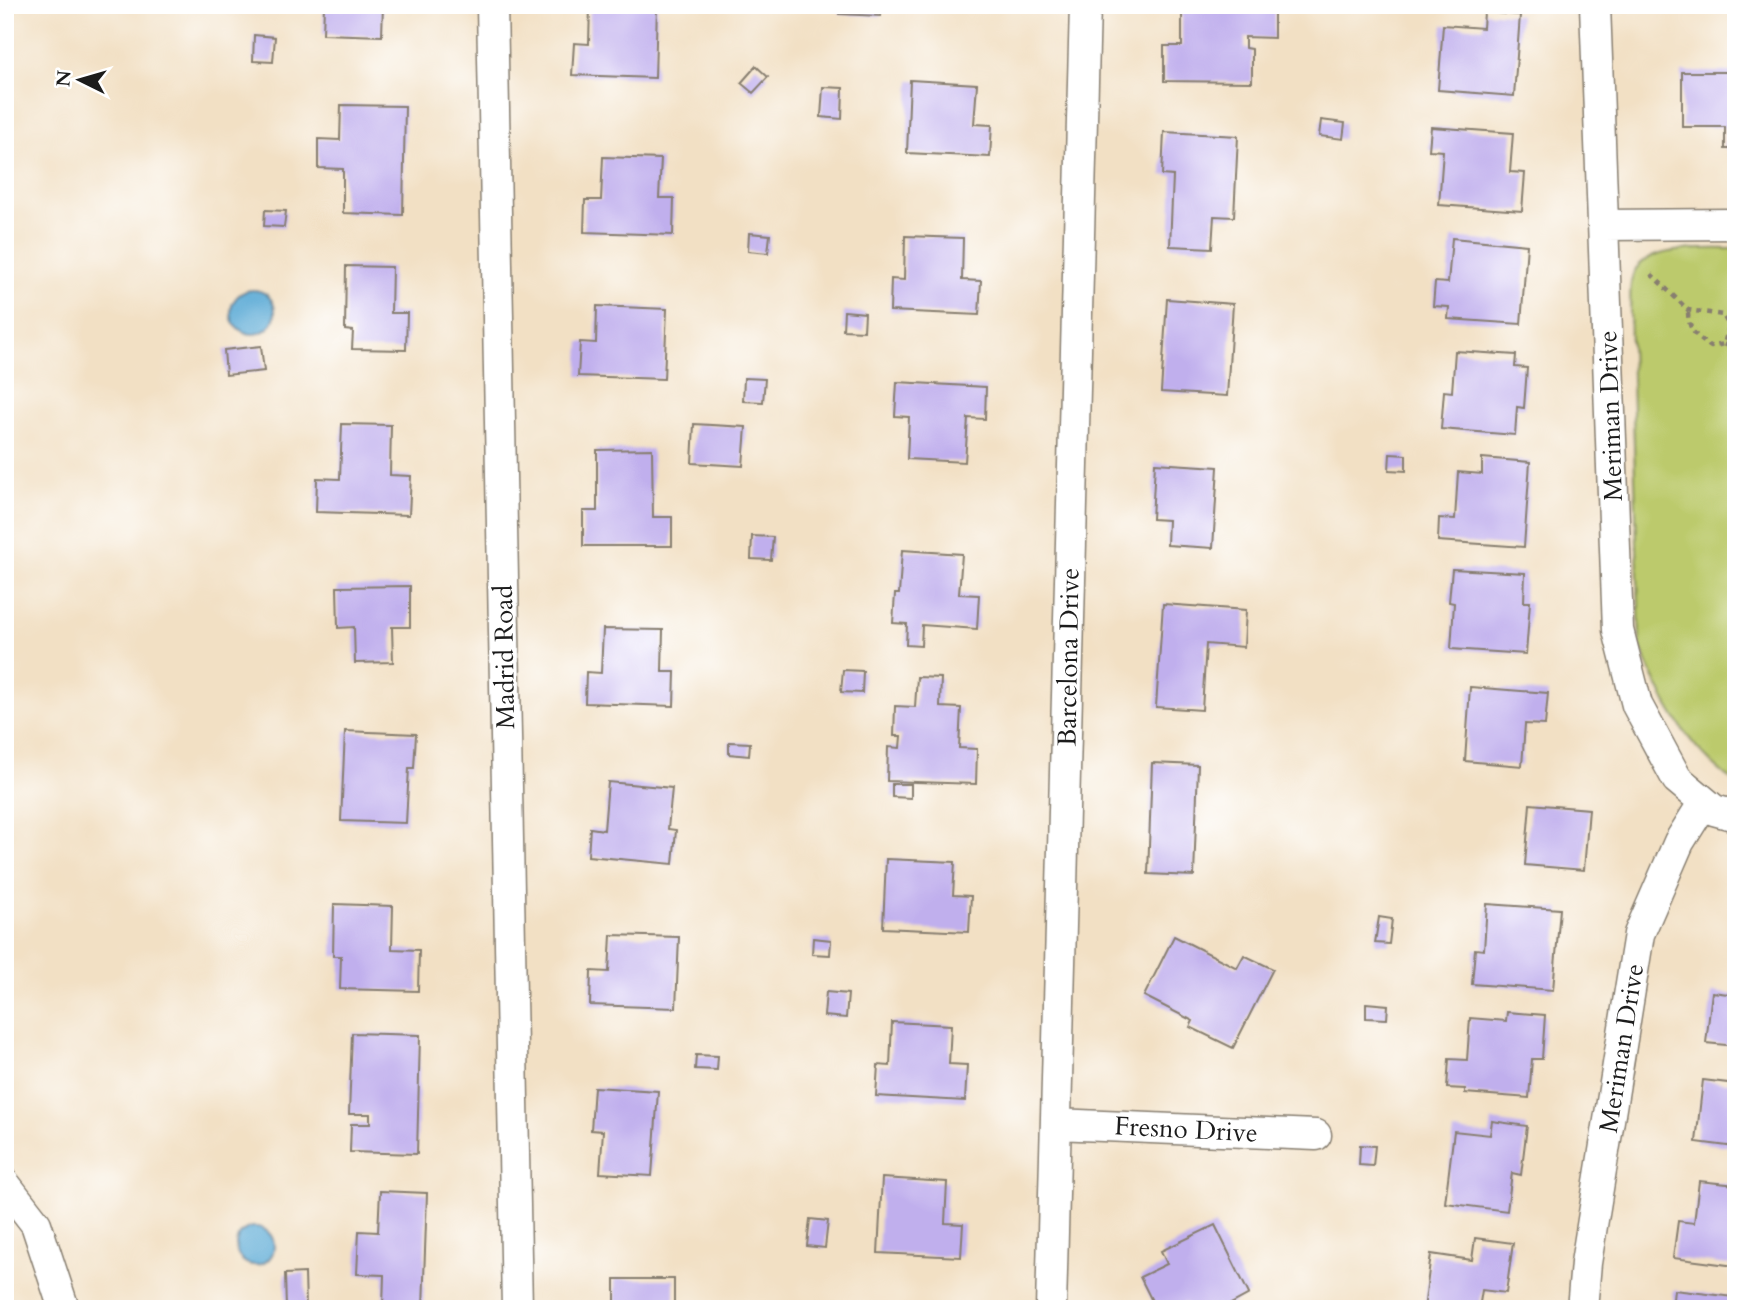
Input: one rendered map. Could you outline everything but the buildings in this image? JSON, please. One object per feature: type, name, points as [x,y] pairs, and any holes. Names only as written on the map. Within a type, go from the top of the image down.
[{"type":"street","name":"Madrid Road","points":[[492,5],[517,1309]]},
{"type":"street","name":"Barcelona Drive","points":[[1051,1309],[1085,5]]},
{"type":"street","name":"Meriman Drive","points":[[1582,1309],[1586,1263],[1639,934],[1679,842],[1718,810],[1677,779],[1637,705],[1618,630],[1595,5]]},
{"type":"street","points":[[1603,225],[1736,224]]},
{"type":"street","name":"Fresno Drive","points":[[1056,1124],[1317,1135]]},
{"type":"street","points":[[5,1184],[36,1224],[64,1309]]},
{"type":"path","points":[[1651,274],[1688,310],[1723,314],[1729,326],[1724,344]]},
{"type":"path","points":[[1688,310],[1688,325],[1699,339],[1711,347],[1724,344],[1736,349]]},
{"type":"green space","points":[[1694,249],[1736,249],[1736,783],[1703,755],[1678,722],[1657,685],[1640,645],[1630,290],[1637,267],[1648,259],[1661,254]]},
{"type":"water","points":[[253,290],[262,291],[269,296],[274,303],[274,321],[269,328],[262,333],[253,334],[244,333],[237,328],[232,321],[231,312],[232,303],[237,296],[244,291]]},
{"type":"water","points":[[255,1227],[268,1233],[274,1246],[268,1259],[255,1265],[242,1259],[236,1246],[242,1233]]}]
